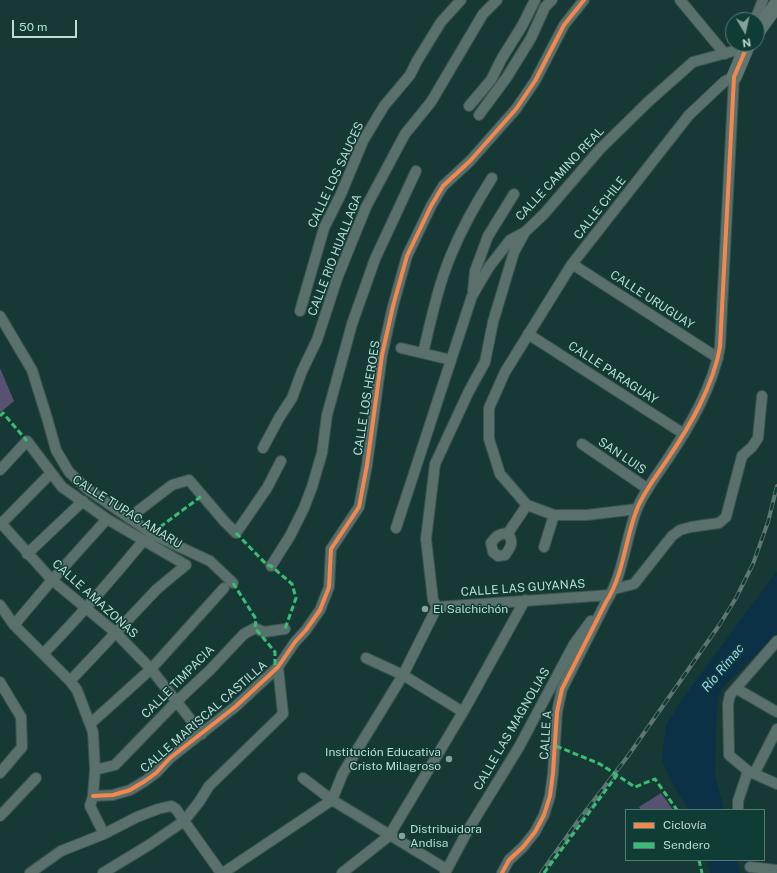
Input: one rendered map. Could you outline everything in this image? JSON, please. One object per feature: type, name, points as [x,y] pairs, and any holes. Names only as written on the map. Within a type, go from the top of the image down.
[{"type":"street","name":"CALLE LOS SAUCES","points":[[300,311],[324,228],[341,194],[363,141],[384,106],[410,75],[441,22],[461,0]]},
{"type":"street","name":"CALLE RIO HUALLAGA","points":[[263,448],[279,418],[292,398],[302,371],[317,340],[338,276],[366,207],[405,134],[431,102],[482,14],[498,0]]},
{"type":"street","points":[[469,106],[491,80],[535,0]]},
{"type":"street","points":[[479,115],[507,78],[531,38],[544,7],[552,0]]},
{"type":"street","name":"CALLE LOS HEROES","points":[[294,642],[306,630],[320,610],[329,587],[331,549],[360,507],[382,356],[393,306],[407,256],[431,206],[443,186],[470,161],[516,109],[535,81],[564,24],[584,0]]},
{"type":"street","points":[[680,0],[724,54]]},
{"type":"street","points":[[759,12],[763,0]]},
{"type":"street","points":[[765,21],[777,4]]},
{"type":"street","name":"CALLE CAMINO REAL","points":[[396,528],[422,444],[472,296],[489,267],[510,240],[525,232],[544,214],[600,149],[648,102],[693,62],[730,52]]},
{"type":"street","points":[[610,595],[637,509],[648,489],[684,434],[705,394],[718,358],[725,267],[734,77],[744,52]]},
{"type":"street","name":"CALLE CHILE","points":[[527,505],[500,474],[489,439],[489,408],[505,372],[572,264],[689,115],[725,80],[734,77]]},
{"type":"street","points":[[271,566],[301,515],[312,487],[322,453],[327,415],[352,324],[375,259],[416,171]]},
{"type":"street","points":[[423,353],[435,304],[451,256],[466,222],[492,178]]},
{"type":"street","points":[[472,296],[475,271],[488,236],[514,194]]},
{"type":"street","points":[[30,873],[61,851],[104,834],[137,817],[171,806],[176,809],[222,873],[332,800],[343,773],[403,676],[437,606],[433,600],[426,538],[435,464],[485,362],[493,322],[514,252],[525,232]]},
{"type":"street","name":"CALLE URUGUAY","points":[[572,264],[718,358]]},
{"type":"street","points":[[0,316],[32,370],[48,418],[56,450],[69,472],[87,489],[154,535],[210,561],[228,586],[151,669],[90,724]]},
{"type":"street","name":"CALLE PARAGUAY","points":[[528,334],[684,434]]},
{"type":"street","points":[[401,348],[451,360]]},
{"type":"street","name":"CALLE LAS GUYANAS","points":[[437,606],[610,595],[634,584],[672,536],[680,530],[691,526],[719,523],[726,517],[742,456],[758,438],[762,396]]},
{"type":"street","name":"CALLE TUPAC AMARU","points":[[0,470],[27,441],[62,487],[84,501],[107,519],[186,565],[156,589],[116,633]]},
{"type":"street","name":"SAN LUIS","points":[[582,444],[648,489]]},
{"type":"street","points":[[138,511],[172,485],[188,480],[236,533],[267,488],[281,462]]},
{"type":"street","points":[[0,524],[51,473]]},
{"type":"street","points":[[27,554],[84,501]]},
{"type":"street","points":[[508,533],[527,505],[554,515],[587,515],[637,509]]},
{"type":"street","points":[[544,547],[554,515]]},
{"type":"street","points":[[14,625],[107,519]]},
{"type":"street","name":"CALLE AMAZONAS","points":[[0,524],[52,580],[116,633],[151,669],[202,734]]},
{"type":"street","points":[[43,654],[86,609],[144,540]]},
{"type":"street","name":"CALLE LAS MAGNOLIAS","points":[[445,871],[468,830],[519,747],[574,644],[610,595]]},
{"type":"street","name":"CALLE A","points":[[502,873],[509,860],[524,847],[544,815],[550,796],[557,712],[562,689],[610,595]]},
{"type":"street","points":[[342,873],[389,836],[463,712],[524,600]]},
{"type":"street","points":[[0,605],[14,625],[70,681],[77,690],[93,732],[95,770],[93,796],[90,806],[104,834]]},
{"type":"street","name":"CALLE TIMPACIA","points":[[95,770],[115,765],[244,634],[255,628],[264,632],[285,629]]},
{"type":"street","points":[[70,681],[116,633]]},
{"type":"street","points":[[777,641],[737,689],[730,695],[728,704],[729,755],[751,772],[777,784]]},
{"type":"street","name":"CALLE MARISCAL CASTILLA","points":[[93,796],[113,795],[130,790],[145,782],[170,758],[235,707],[278,667],[294,642]]},
{"type":"street","points":[[366,658],[403,676],[463,712]]},
{"type":"street","points":[[103,873],[184,821],[209,786],[283,714],[278,667]]},
{"type":"street","points":[[0,682],[21,716],[22,747],[0,773]]},
{"type":"street","points":[[737,689],[777,712]]},
{"type":"street","points":[[738,809],[738,801],[751,772],[777,729]]},
{"type":"street","points":[[0,816],[36,778]]},
{"type":"street","points":[[303,778],[332,800],[445,871]]},
{"type":"street","points":[[749,867],[777,870]]},
{"type":"shaded area","points":[[0,368],[14,401],[0,413]]},
{"type":"shaded area","points":[[661,793],[672,809],[640,809],[639,807]]},
{"type":"water","name":"Río Rímac","points":[[777,571],[777,634],[725,685],[719,694],[717,702],[715,774],[724,809],[688,809],[671,781],[662,760],[666,725],[683,698]]},
{"type":"water","points":[[707,861],[737,861],[740,873],[710,873]]},
{"type":"railway","points":[[541,873],[578,821],[628,756],[720,624],[736,598],[753,564],[768,522],[777,486]]},
{"type":"marked path","points":[[0,416],[3,413],[27,441]]},
{"type":"marked path","points":[[160,527],[203,495]]},
{"type":"marked path","points":[[236,533],[267,565],[271,566],[292,584],[296,598],[285,629]]},
{"type":"marked path","points":[[233,583],[256,619],[255,628],[275,652],[275,669]]},
{"type":"marked path","points":[[556,746],[600,764],[635,787],[655,779],[676,809]]},
{"type":"marked path","points":[[544,873],[617,775]]},
{"type":"marked path","points":[[699,861],[702,873]]},
{"type":"cycle path","points":[[93,796],[113,795],[130,790],[156,773],[170,758],[235,707],[278,667],[320,610],[329,587],[331,549],[359,507],[367,465],[382,355],[393,306],[407,256],[431,206],[443,186],[470,161],[516,109],[535,81],[564,25],[584,0]]},
{"type":"cycle path","points":[[502,873],[509,860],[523,847],[535,832],[544,815],[550,796],[557,712],[562,689],[617,580],[637,509],[647,489],[693,418],[707,390],[717,362],[720,347],[734,77],[745,52]]},
{"type":"place","name":"El Salchichón","points":[[425,609]]},
{"type":"place","name":"Institución Educativa Cristo Milagroso","points":[[449,759]]},
{"type":"place","name":"Distribuidora Andisa","points":[[402,836]]}]
